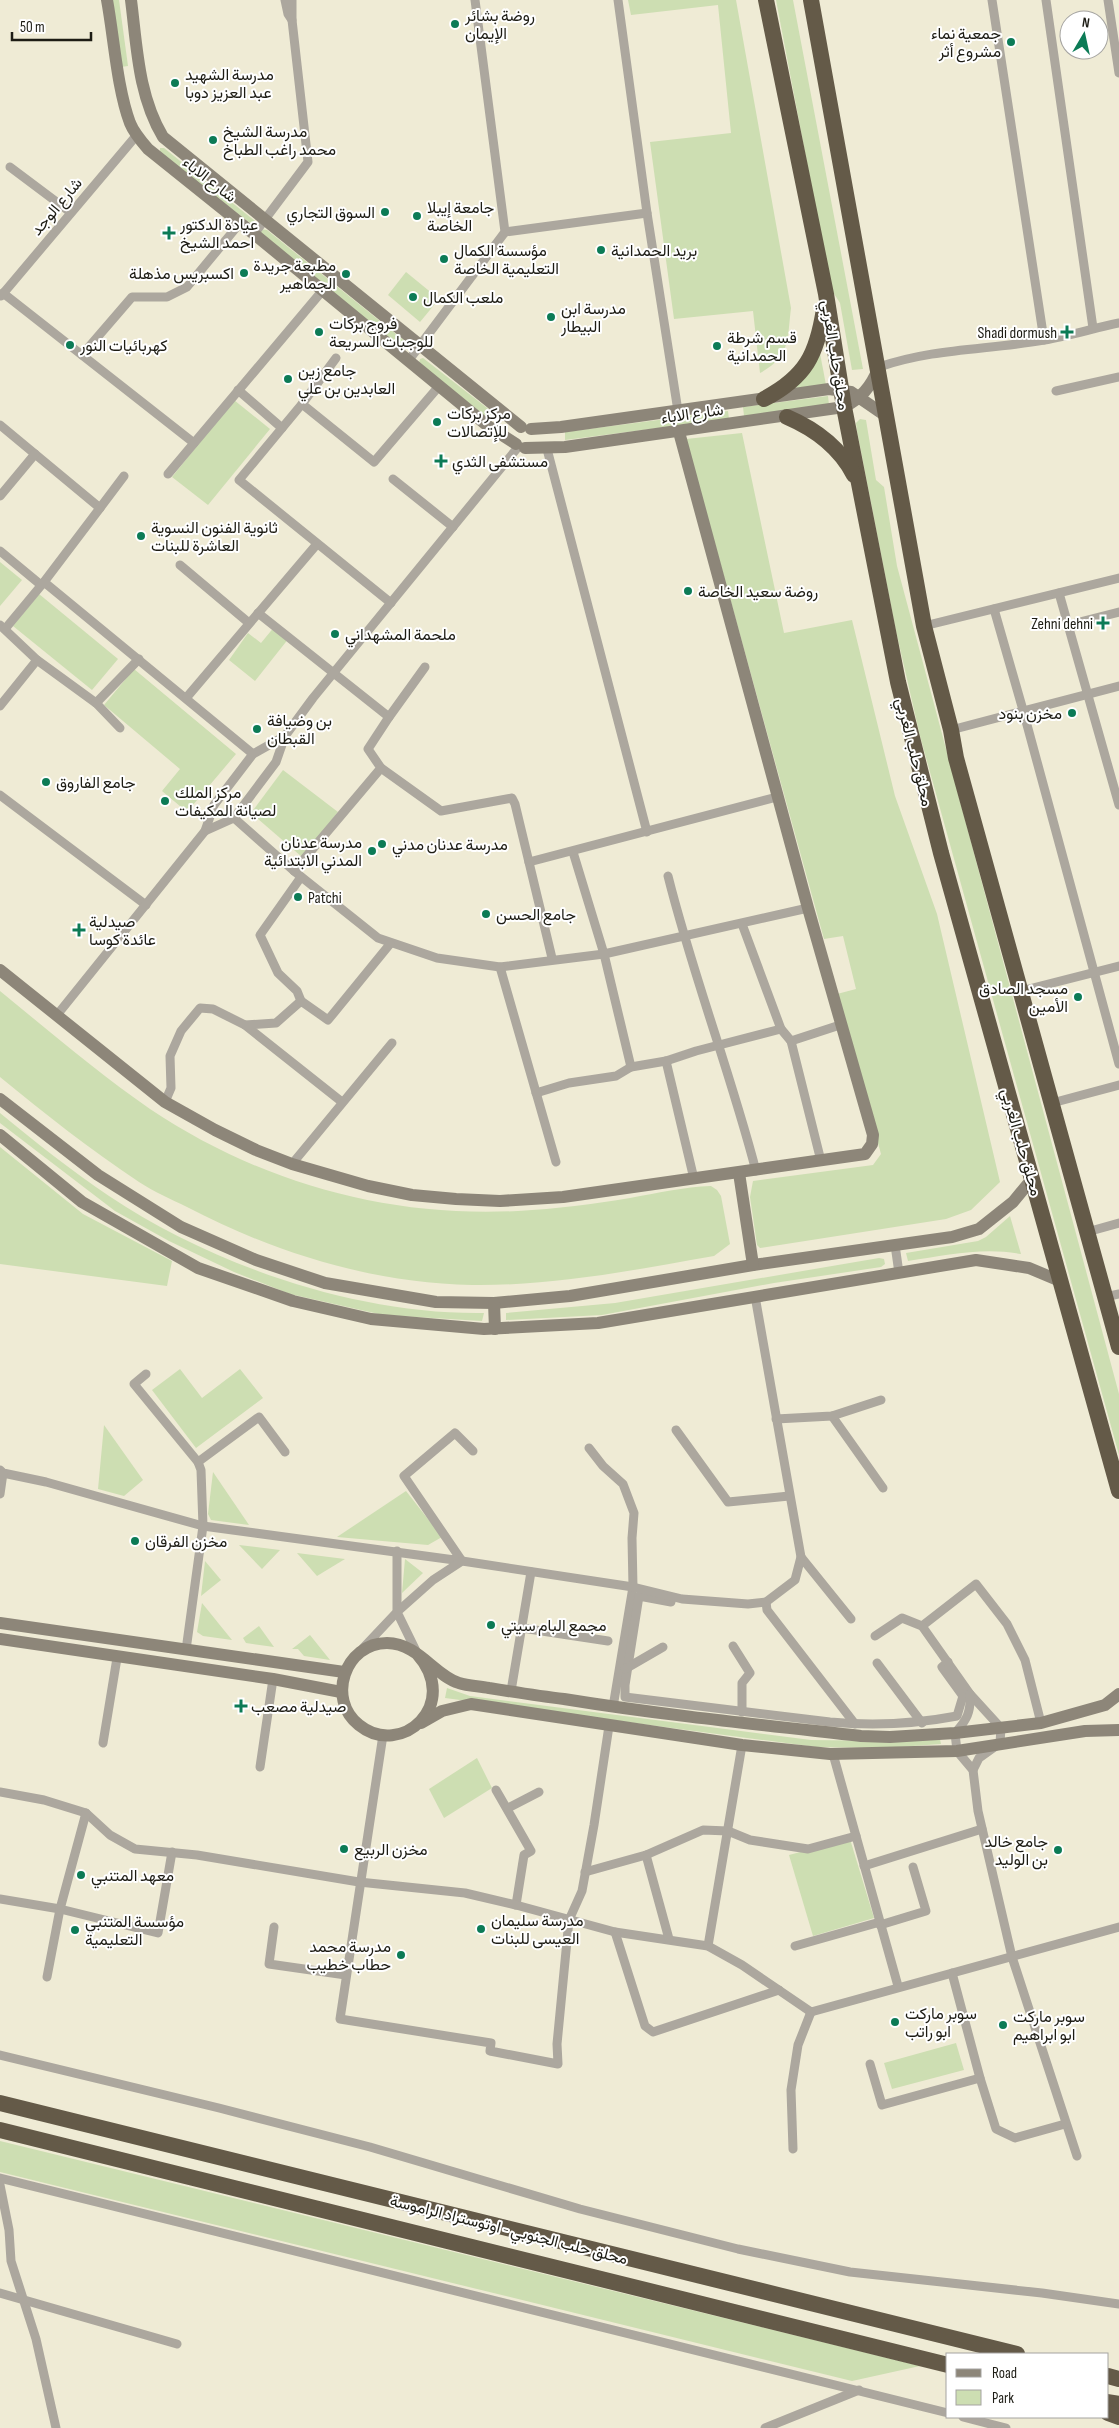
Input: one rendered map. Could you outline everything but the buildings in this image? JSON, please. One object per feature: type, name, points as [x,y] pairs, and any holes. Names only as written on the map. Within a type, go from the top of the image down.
[{"type":"highway","points":[[811,0],[879,367],[924,626],[951,730],[956,758],[1087,1232],[1112,1296],[1119,1347]]},
{"type":"highway","name":"محلق حلب الغربي","points":[[766,2],[826,294],[844,407],[898,682],[941,853],[1119,1491]]},
{"type":"highway","points":[[764,399],[790,383],[810,360],[818,338],[826,294]]},
{"type":"highway","points":[[787,417],[813,430],[829,444],[844,460],[859,484]]},
{"type":"highway","name":"محلق حلب الجنوبي - اوتوستراد الراموسة","points":[[0,2103],[1013,2353]]},
{"type":"highway","name":"محلق حلب الجنوبي - اوتوستراد الراموسة","points":[[0,2130],[946,2366]]},
{"type":"main road","name":"شارع الاباء","points":[[107,0],[122,95],[130,124],[136,136],[148,149],[410,360],[488,426],[520,446],[546,449],[565,447],[787,417],[844,407],[860,398],[874,379],[879,367]]},
{"type":"main road","name":"شارع الاباء","points":[[131,0],[144,96],[152,120],[163,137],[498,410],[526,428],[561,427],[829,389],[842,389]]},
{"type":"main road","points":[[148,149],[163,137]]},
{"type":"main road","points":[[842,389],[860,398],[886,416]]},
{"type":"main road","points":[[738,403],[741,423]]},
{"type":"main road","points":[[488,426],[497,418],[498,410]]},
{"type":"main road","points":[[561,427],[558,436],[561,444],[565,447]]},
{"type":"main road","points":[[526,428],[535,435],[534,442],[520,446],[514,434],[526,428]]},
{"type":"main road","points":[[0,970],[165,1102],[223,1134],[292,1164],[342,1179],[412,1195],[500,1201],[563,1197],[861,1156],[870,1148],[873,1139],[777,797],[679,432]]},
{"type":"main road","points":[[0,1098],[106,1180],[181,1227],[256,1260],[325,1283],[436,1302],[494,1303],[570,1296],[753,1265],[952,1237],[979,1229],[1013,1202],[1032,1180]]},
{"type":"main road","points":[[0,1134],[82,1202],[198,1268],[293,1301],[370,1319],[495,1329],[598,1324],[976,1260],[1029,1268],[1060,1281]]},
{"type":"main road","points":[[739,1173],[753,1265]]},
{"type":"main road","points":[[494,1303],[495,1329]]},
{"type":"main road","points":[[0,1622],[344,1672]]},
{"type":"main road","points":[[0,1639],[117,1658],[273,1679],[341,1692]]},
{"type":"main road","points":[[1119,1694],[1105,1705],[1041,1723],[955,1733],[890,1737],[861,1736],[613,1707],[458,1683],[403,1646],[387,1643],[372,1646],[358,1654],[344,1672],[341,1692],[344,1705],[350,1716],[365,1729],[383,1735],[405,1732],[442,1711],[471,1704],[742,1746],[833,1754],[957,1751],[1085,1731],[1119,1730]]},
{"type":"main road","points":[[414,1727],[424,1717],[431,1705],[434,1691],[432,1677],[426,1664],[417,1654]]},
{"type":"street","points":[[285,0],[288,14],[292,20]]},
{"type":"street","points":[[254,234],[308,162],[292,20],[292,0]]},
{"type":"street","points":[[410,360],[505,232],[474,0]]},
{"type":"street","points":[[618,0],[647,213],[678,411]]},
{"type":"street","points":[[992,0],[1044,340]]},
{"type":"street","points":[[1046,0],[1094,328]]},
{"type":"street","points":[[1108,0],[1119,73]]},
{"type":"street","name":"شارع الوجد","points":[[2,295],[136,136]]},
{"type":"street","points":[[10,167],[70,212]]},
{"type":"street","points":[[505,232],[647,213]]},
{"type":"street","points":[[82,355],[132,297],[167,297],[187,287],[240,223]]},
{"type":"street","points":[[168,474],[323,290]]},
{"type":"street","points":[[2,295],[194,443]]},
{"type":"street","points":[[879,367],[908,357],[949,350],[1044,340],[1119,323]]},
{"type":"street","points":[[336,358],[302,404],[239,480],[391,603]]},
{"type":"street","points":[[1056,391],[1119,377]]},
{"type":"street","points":[[302,404],[374,462],[440,385]]},
{"type":"street","points":[[238,390],[282,428]]},
{"type":"street","points":[[0,425],[100,508]]},
{"type":"street","points":[[204,831],[234,818],[276,762],[285,736],[334,672],[520,446]]},
{"type":"street","points":[[546,449],[647,832]]},
{"type":"street","points":[[0,496],[35,454]]},
{"type":"street","points":[[120,728],[96,704],[37,660],[2,627],[43,583],[124,476]]},
{"type":"street","points":[[393,479],[453,528]]},
{"type":"street","points":[[187,698],[317,544]]},
{"type":"street","points":[[0,551],[139,659],[253,754]]},
{"type":"street","points":[[180,564],[250,623]]},
{"type":"street","points":[[924,626],[1119,578]]},
{"type":"street","points":[[1059,593],[1119,805]]},
{"type":"street","points":[[994,609],[1119,1064]]},
{"type":"street","points":[[1068,625],[1119,612]]},
{"type":"street","points":[[258,613],[389,717]]},
{"type":"street","points":[[96,704],[139,659]]},
{"type":"street","points":[[0,706],[37,660]]},
{"type":"street","points":[[425,667],[368,749],[381,768],[441,811],[512,798],[552,958]]},
{"type":"street","points":[[951,730],[1119,686]]},
{"type":"street","points":[[58,1015],[204,831],[214,805],[253,754],[285,736]]},
{"type":"street","points":[[381,768],[298,874],[260,935],[278,973],[297,992],[300,1001],[328,1020],[390,944]]},
{"type":"street","points":[[0,795],[146,906]]},
{"type":"street","points":[[529,862],[777,797]]},
{"type":"street","points":[[234,818],[298,874],[378,938],[390,944],[437,958],[500,966],[552,958],[604,954],[808,908]]},
{"type":"street","points":[[573,852],[604,954],[631,1067]]},
{"type":"street","points":[[668,876],[683,937],[738,1100],[756,1171]]},
{"type":"street","points":[[742,924],[781,1028],[791,1041],[821,1161]]},
{"type":"street","points":[[500,966],[556,1162]]},
{"type":"street","points":[[1021,991],[1119,966]]},
{"type":"street","points":[[245,1024],[276,1023],[300,1001]]},
{"type":"street","points":[[165,1102],[171,1088],[170,1056],[181,1031],[200,1008],[213,1009],[245,1024],[342,1102]]},
{"type":"street","points":[[791,1041],[840,1025]]},
{"type":"street","points":[[536,1093],[569,1083],[616,1076],[631,1067],[666,1061],[781,1028]]},
{"type":"street","points":[[292,1164],[392,1043]]},
{"type":"street","points":[[666,1061],[694,1179]]},
{"type":"street","points":[[1052,1103],[1119,1085]]},
{"type":"street","points":[[1087,1232],[1119,1223]]},
{"type":"street","points":[[895,1245],[899,1272]]},
{"type":"street","points":[[0,1494],[1,1472],[46,1482],[203,1526],[397,1551],[633,1588],[696,1600],[748,1604],[766,1602],[795,1580],[801,1557],[755,1296]]},
{"type":"street","points":[[146,1374],[134,1384],[198,1462],[201,1470],[203,1526],[186,1650]]},
{"type":"street","points":[[776,1419],[832,1416],[881,1400]]},
{"type":"street","points":[[832,1416],[884,1488]]},
{"type":"street","points":[[198,1462],[258,1417],[285,1452]]},
{"type":"street","points":[[676,1430],[728,1502],[789,1496]]},
{"type":"street","points":[[462,1561],[439,1524],[404,1476],[455,1433],[473,1451]]},
{"type":"street","points":[[589,1448],[602,1466],[623,1484],[634,1513],[632,1538],[633,1588],[613,1707]]},
{"type":"street","points":[[397,1551],[397,1612],[417,1654]]},
{"type":"street","points":[[801,1557],[851,1619]]},
{"type":"street","points":[[358,1654],[397,1612],[433,1580],[462,1561]]},
{"type":"street","points":[[511,1691],[531,1572]]},
{"type":"street","points":[[922,1626],[976,1584],[1007,1624],[1025,1660],[1041,1723]]},
{"type":"street","points":[[696,1600],[685,1604],[639,1596],[625,1697],[855,1724],[922,1723],[957,1716],[963,1696],[942,1667],[948,1662]]},
{"type":"street","points":[[766,1602],[767,1610],[855,1724]]},
{"type":"street","points":[[876,1636],[902,1618],[922,1626],[970,1694],[1001,1728],[1000,1743],[979,1758],[973,1770]]},
{"type":"street","points":[[522,1628],[608,1641]]},
{"type":"street","points":[[733,1646],[750,1673],[742,1683],[742,1712]]},
{"type":"street","points":[[619,1673],[662,1647]]},
{"type":"street","points":[[102,1743],[117,1658]]},
{"type":"street","points":[[877,1663],[922,1723]]},
{"type":"street","points":[[260,1767],[273,1679]]},
{"type":"street","points":[[970,1694],[971,1708],[966,1721],[955,1733],[957,1751],[973,1770],[982,1829],[1012,1957],[1077,2156]]},
{"type":"street","points":[[383,1735],[359,1882],[340,2019],[491,2043],[490,2051],[558,2064],[557,2044],[569,1920],[582,1891],[609,1726]]},
{"type":"street","points":[[708,1946],[742,1746]]},
{"type":"street","points":[[833,1754],[898,1986]]},
{"type":"street","points":[[496,1790],[531,1851],[524,1855],[516,1905]]},
{"type":"street","points":[[0,1792],[44,1800],[86,1813],[110,1835],[135,1849],[172,1852],[359,1882],[466,1894],[516,1905],[615,1932],[708,1946],[811,2012]]},
{"type":"street","points":[[508,1808],[539,1792]]},
{"type":"street","points":[[47,1977],[60,1909],[86,1813]]},
{"type":"street","points":[[864,1866],[982,1829]]},
{"type":"street","points":[[585,1872],[646,1855],[702,1830],[728,1831],[750,1840],[808,1849],[856,1836]]},
{"type":"street","points":[[0,1899],[60,1909],[158,1933],[172,1852]]},
{"type":"street","points":[[646,1855],[669,1939]]},
{"type":"street","points":[[795,1946],[926,1912],[913,1867]]},
{"type":"street","points":[[274,1927],[269,1964],[346,1975]]},
{"type":"street","points":[[811,2012],[898,1986],[1119,1927]]},
{"type":"street","points":[[615,1932],[645,2026],[653,2032],[779,1990]]},
{"type":"street","points":[[952,1972],[980,2078],[996,2128],[1015,2138],[1065,2124]]},
{"type":"street","points":[[794,2149],[791,2090],[798,2045],[811,2012]]},
{"type":"street","points":[[0,2055],[370,2147],[580,2209],[738,2249],[850,2272],[1042,2293],[1119,2304]]},
{"type":"street","points":[[870,2064],[882,2105],[980,2078]]},
{"type":"street","points":[[0,2178],[946,2412]]},
{"type":"street","points":[[0,2185],[9,2230],[11,2261],[36,2339],[56,2428]]},
{"type":"street","points":[[0,2293],[177,2344]]},
{"type":"street","points":[[765,2428],[860,2390]]},
{"type":"street","points":[[967,2418],[1006,2428]]},
{"type":"green space","points":[[111,0],[119,0],[128,66],[121,67]]},
{"type":"green space","points":[[628,0],[736,0],[791,308],[786,346],[777,360],[760,373],[753,311],[674,319],[650,142],[731,133],[718,5],[631,15]]},
{"type":"green space","points":[[776,0],[793,0],[863,369],[852,370],[840,303],[831,289]]},
{"type":"green space","points":[[160,148],[164,148],[255,221],[254,226],[160,153]]},
{"type":"green space","points":[[261,229],[267,230],[406,342],[405,346],[400,347],[261,234]]},
{"type":"green space","name":"ملعب الكمال","points":[[406,272],[439,299],[420,322],[388,295]]},
{"type":"green space","points":[[819,348],[826,385],[795,389]]},
{"type":"green space","points":[[423,358],[491,411],[491,415],[485,416],[419,363],[420,359]]},
{"type":"green space","points":[[828,396],[829,405],[744,416],[743,407]]},
{"type":"green space","points":[[234,400],[270,429],[208,505],[172,477]]},
{"type":"green space","points":[[728,411],[729,419],[565,440],[565,432]]},
{"type":"green space","points":[[860,419],[866,420],[876,480],[884,487],[897,566],[1119,1394],[1119,1455],[920,736],[896,631],[857,431],[856,423]]},
{"type":"green space","points":[[742,433],[784,633],[852,620],[895,796],[937,914],[1000,1182],[971,1210],[946,1219],[760,1248],[757,1245],[750,1197],[753,1181],[873,1165],[881,1154],[837,994],[856,989],[843,936],[824,939],[686,439]]},
{"type":"green space","points":[[0,562],[22,580],[0,606]]},
{"type":"green space","points":[[39,594],[118,659],[92,690],[13,626]]},
{"type":"green space","points":[[275,626],[289,638],[255,681],[229,660],[248,633],[261,643]]},
{"type":"green space","points":[[134,669],[236,754],[187,812],[162,791],[180,769],[104,705]]},
{"type":"green space","points":[[283,770],[338,812],[302,857],[251,813]]},
{"type":"green space","points":[[0,991],[150,1109],[192,1135],[235,1157],[280,1175],[326,1190],[373,1201],[469,1212],[561,1208],[711,1186],[721,1196],[730,1244],[714,1256],[654,1267],[564,1280],[503,1285],[435,1283],[398,1278],[361,1272],[289,1251],[220,1223],[145,1186],[51,1118],[0,1077]]},
{"type":"green space","points":[[0,1113],[53,1156],[109,1196],[150,1221],[194,1244],[240,1264],[288,1282],[337,1295],[387,1305],[436,1311],[484,1313],[482,1321],[383,1315],[290,1294],[234,1272],[169,1241],[115,1211],[0,1123]]},
{"type":"green space","points":[[0,1147],[83,1214],[172,1261],[167,1286],[0,1264]]},
{"type":"green space","points":[[1010,1216],[1021,1254],[993,1251],[951,1254],[908,1261],[906,1253],[978,1241],[986,1237]]},
{"type":"green space","points":[[879,1258],[884,1259],[885,1264],[881,1267],[774,1283],[602,1315],[506,1320],[506,1313],[615,1303]]},
{"type":"green space","points":[[180,1369],[202,1398],[240,1369],[263,1398],[196,1448],[152,1390]]},
{"type":"green space","points":[[104,1425],[143,1480],[124,1496],[98,1489]]},
{"type":"green space","points":[[213,1472],[249,1525],[211,1520],[208,1514]]},
{"type":"green space","points":[[406,1491],[442,1537],[428,1545],[337,1537]]},
{"type":"green space","points":[[239,1545],[280,1550],[262,1569]]},
{"type":"green space","points":[[297,1553],[345,1559],[317,1576]]},
{"type":"green space","points":[[405,1559],[423,1573],[402,1593]]},
{"type":"green space","points":[[205,1561],[221,1580],[201,1596]]},
{"type":"green space","points":[[202,1603],[232,1640],[203,1636],[197,1632]]},
{"type":"green space","points":[[259,1626],[274,1647],[246,1643],[243,1638]]},
{"type":"green space","points":[[310,1635],[330,1660],[304,1656],[298,1649],[292,1649]]},
{"type":"green space","points":[[447,1688],[470,1696],[811,1740],[887,1741],[940,1739],[941,1744],[885,1748],[816,1747],[445,1698]]},
{"type":"green space","points":[[477,1758],[492,1788],[444,1818],[429,1789]]},
{"type":"green space","points":[[850,1839],[874,1918],[813,1936],[789,1855]]},
{"type":"green space","points":[[956,2043],[964,2070],[892,2089],[884,2063]]},
{"type":"green space","points":[[0,2141],[920,2366],[852,2381],[0,2172]]},
{"type":"place","name":"روضة بشائر الإيمان","points":[[455,24]]},
{"type":"place","name":"جمعية نماء مشروع أثر","points":[[1011,42]]},
{"type":"place","name":"مدرسة الشهيد عبد العزيز دوبا","points":[[175,83]]},
{"type":"place","name":"مدرسة الشيخ محمد راغب الطباخ","points":[[213,140]]},
{"type":"place","name":"السوق التجاري","points":[[385,212]]},
{"type":"place","name":"جامعة إيبلا الخاصة","points":[[417,216]]},
{"type":"place","name":"عيادة الدكتور احمد الشيخ","points":[[169,233]]},
{"type":"place","name":"بريد الحمدانية","points":[[601,250]]},
{"type":"place","name":"مؤسسة الكمال التعليمية الخاصة","points":[[444,259]]},
{"type":"place","name":"اكسبريس مذهلة","points":[[244,273]]},
{"type":"place","name":"مطبعة جريدة الجماهير","points":[[346,274]]},
{"type":"place","name":"ملعب الكمال","points":[[413,297]]},
{"type":"place","name":"مدرسة ابن البيطار","points":[[551,317]]},
{"type":"place","name":"فروج بركات للوجبات السريعة","points":[[319,332]]},
{"type":"place","name":"Shadi dormush","points":[[1067,332]]},
{"type":"place","name":"كهربائيات النور","points":[[70,345]]},
{"type":"place","name":"قسم شرطة الحمدانية","points":[[717,346]]},
{"type":"place","name":"جامع زين العابدين بن علي","points":[[288,379]]},
{"type":"place","name":"مركز بركات للإتصالات","points":[[437,422]]},
{"type":"place","name":"مستشفى الثدي","points":[[441,461]]},
{"type":"place","name":"ثانوية الفنون النسوية العاشرة للبنات","points":[[141,536]]},
{"type":"place","name":"روضة سعيد الخاصة","points":[[688,591]]},
{"type":"place","name":"Zehni dehni","points":[[1103,623]]},
{"type":"place","name":"ملحمة المشهداني","points":[[335,634]]},
{"type":"place","name":"مخزن بنود","points":[[1072,713]]},
{"type":"place","name":"بن وضيافة القبطان","points":[[257,729]]},
{"type":"place","name":"جامع الفاروق","points":[[46,782]]},
{"type":"place","name":"مركز الملك لصيانة المكيفات","points":[[165,801]]},
{"type":"place","name":"مدرسة عدنان مدني","points":[[382,844]]},
{"type":"place","name":"مدرسة عدنان المدني الابتدائية","points":[[372,851]]},
{"type":"place","name":"Patchi","points":[[298,897]]},
{"type":"place","name":"جامع الحسن","points":[[486,914]]},
{"type":"place","name":"صيدلية عائدة كوسا","points":[[79,930]]},
{"type":"place","name":"مسجد الصادق الأمين","points":[[1078,997]]},
{"type":"place","name":"مخزن الفرقان","points":[[135,1541]]},
{"type":"place","name":"مجمع البام سيتي","points":[[491,1625]]},
{"type":"place","name":"صيدلية مصعب","points":[[241,1706]]},
{"type":"place","name":"مخزن الربيع","points":[[344,1849]]},
{"type":"place","name":"جامع خالد بن الوليد","points":[[1058,1850]]},
{"type":"place","name":"معهد المتنبي","points":[[81,1875]]},
{"type":"place","name":"مدرسة سليمان العيسى للبنات","points":[[481,1929]]},
{"type":"place","name":"مؤسسة المتنبي التعليمية","points":[[75,1930]]},
{"type":"place","name":"مدرسة محمد حطاب خطيب","points":[[401,1955]]},
{"type":"place","name":"سوبر ماركت ابو راتب","points":[[895,2022]]},
{"type":"place","name":"سوبر ماركت ابو ابراهيم","points":[[1003,2025]]}]
